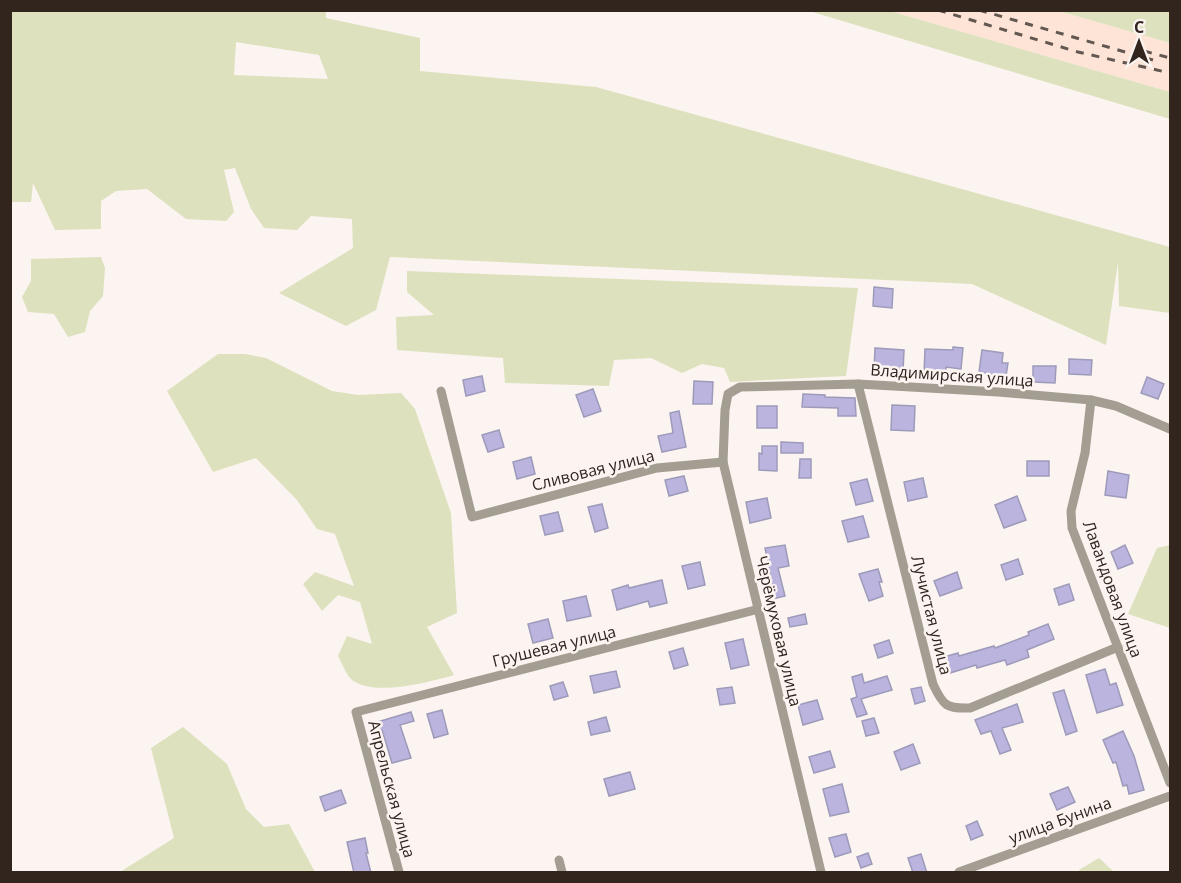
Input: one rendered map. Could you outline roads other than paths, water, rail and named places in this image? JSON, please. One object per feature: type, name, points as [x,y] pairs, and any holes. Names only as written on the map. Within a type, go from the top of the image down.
[{"type":"street","name":"Владимирская улица","points":[[728,394],[740,387],[858,384],[998,392],[1091,400],[1116,406],[1170,429]]},
{"type":"street","name":"Лучистая улица","points":[[858,384],[933,684],[940,700],[952,709],[970,708],[1118,647]]},
{"type":"street","name":"Сливовая улица","points":[[441,391],[472,517],[657,468],[723,462]]},
{"type":"street","name":"Черёмуховая улица","points":[[728,394],[725,410],[723,462],[821,873]]},
{"type":"street","name":"Лавандовая улица","points":[[1091,400],[1084,453],[1071,511],[1072,528],[1170,783]]},
{"type":"street","name":"Грушевая улица","points":[[356,712],[759,609]]},
{"type":"street","name":"Апрельская улица","points":[[356,712],[399,873]]},
{"type":"street","name":"улица Бунина","points":[[959,873],[1170,796]]},
{"type":"street","points":[[559,860],[562,873]]},
{"type":"railway","points":[[938,10],[1078,52],[1170,73]]},
{"type":"railway","points":[[979,10],[1153,60]]},
{"type":"railway","points":[[1144,51],[1170,58]]}]
